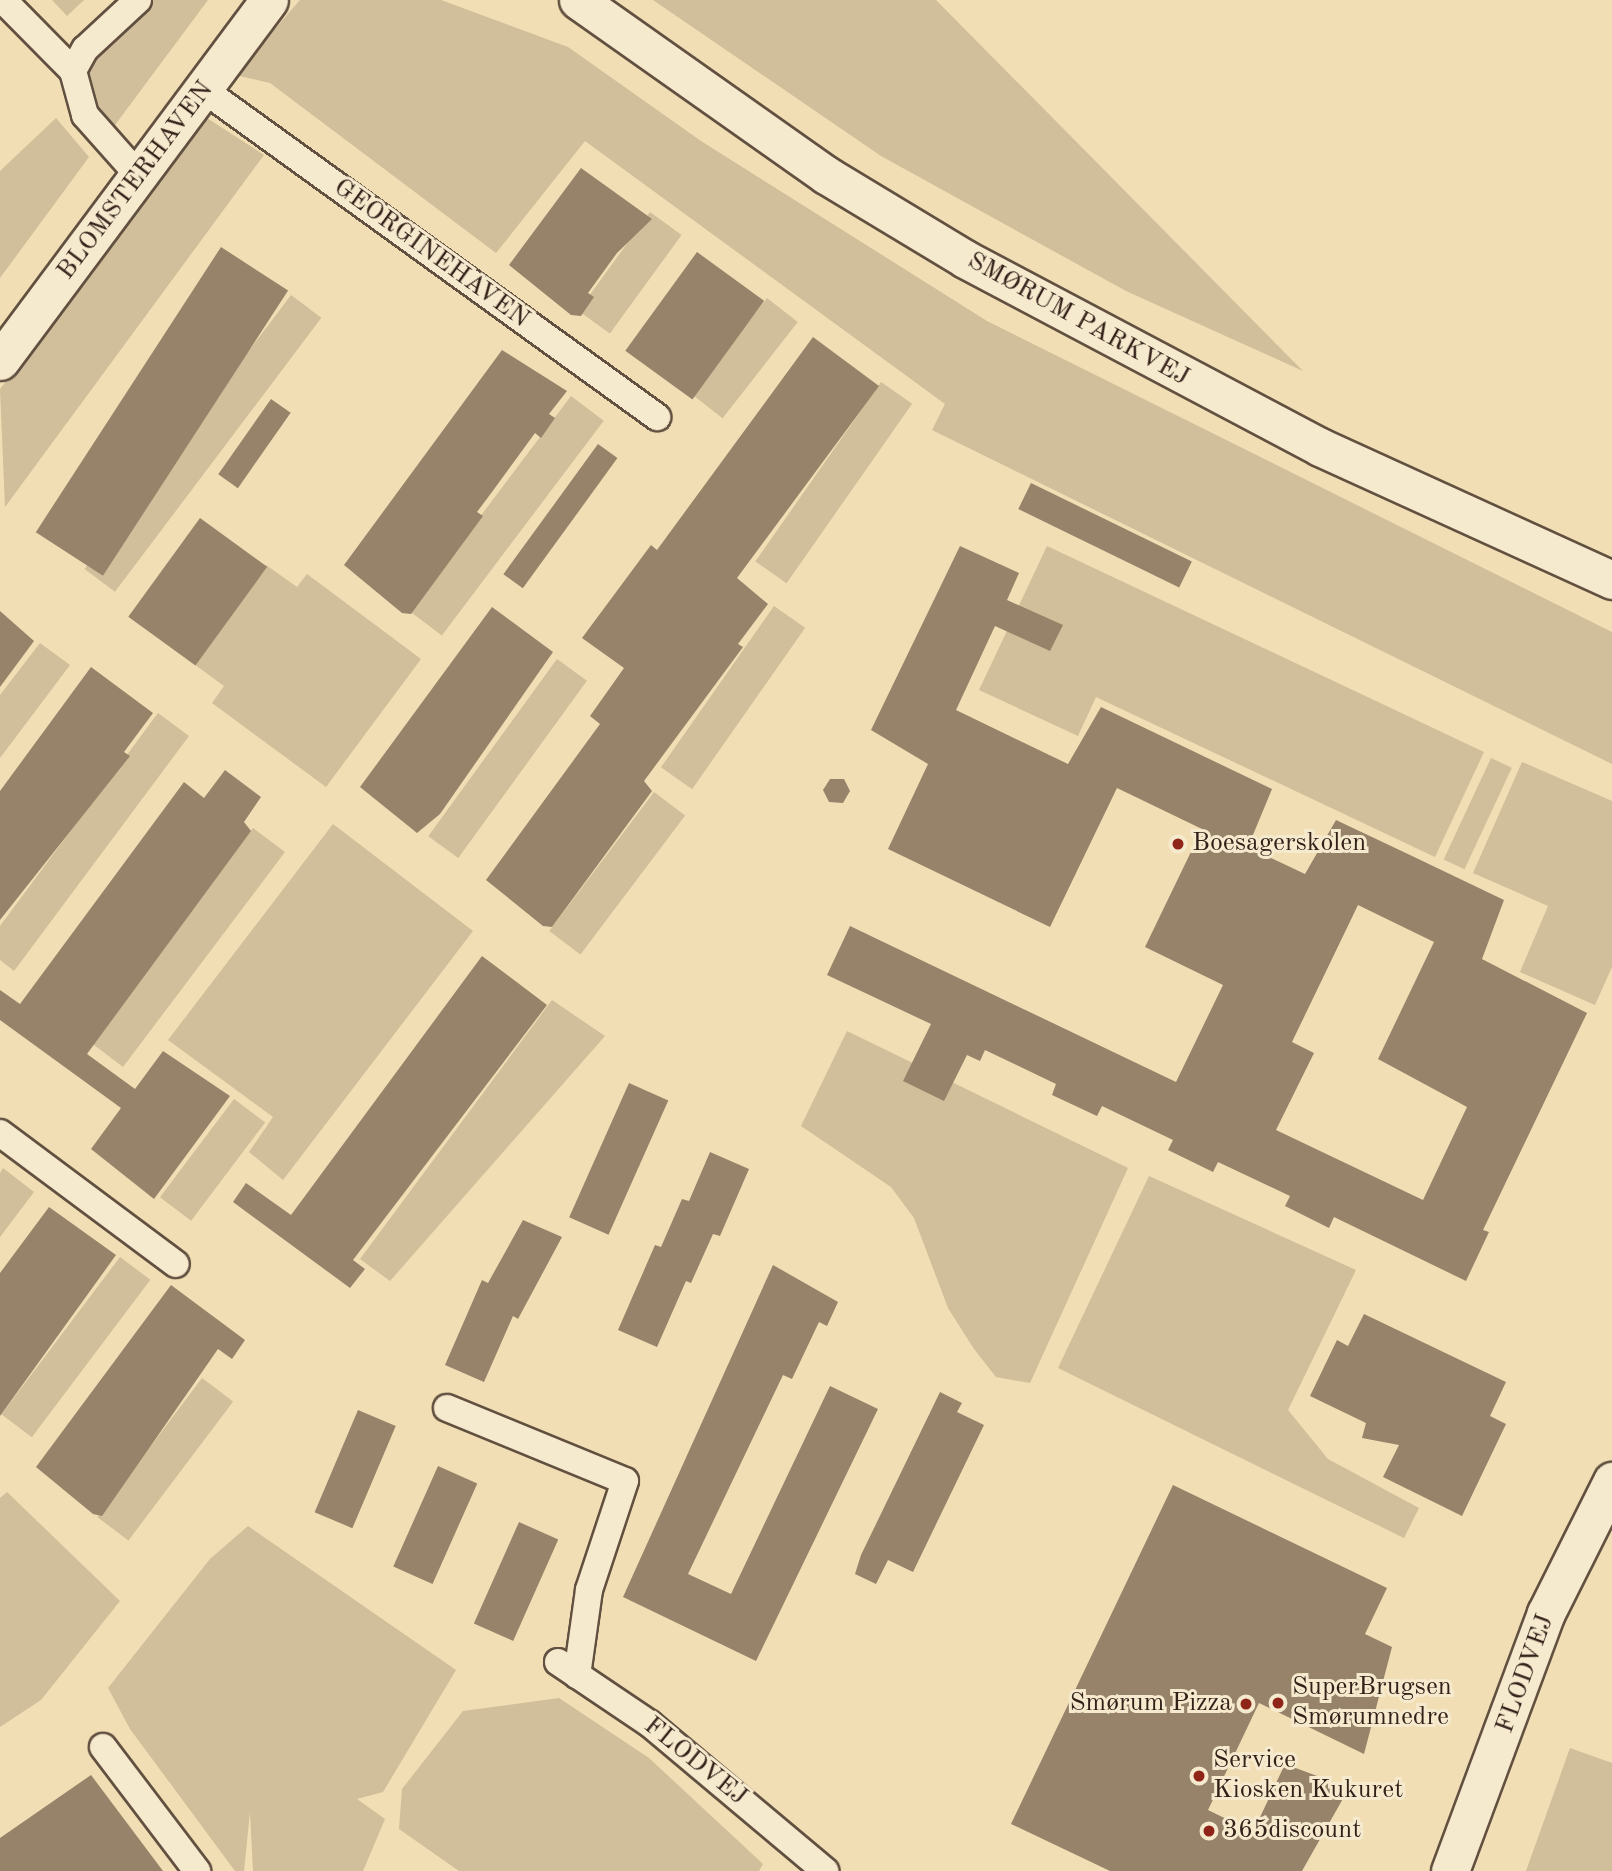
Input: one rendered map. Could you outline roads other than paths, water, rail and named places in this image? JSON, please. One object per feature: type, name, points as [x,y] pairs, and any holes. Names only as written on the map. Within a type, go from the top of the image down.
[{"type":"street","points":[[2,0],[73,71],[85,115],[140,177]]},
{"type":"street","points":[[73,71],[85,49],[138,0]]},
{"type":"street","name":"BLOMSTERHAVEN","points":[[0,361],[140,177],[269,0]]},
{"type":"street","name":"SMØRUM PARKVEJ","points":[[578,0],[827,175],[965,259],[1320,447],[1612,580]]},
{"type":"street","name":"GEORGINEHAVEN","points":[[204,90],[657,417]]},
{"type":"street","points":[[0,1133],[176,1264]]},
{"type":"street","name":"FLODVEJ","points":[[447,1408],[625,1481],[589,1590],[567,1669],[650,1724],[825,1871]]},
{"type":"street","name":"FLODVEJ","points":[[1450,1871],[1546,1614],[1612,1482]]},
{"type":"street","points":[[103,1747],[197,1871]]},
{"type":"place","name":"Boesagerskolen","points":[[1178,844]]},
{"type":"place","name":"SuperBrugsen Smørumnedre","points":[[1278,1703]]},
{"type":"place","name":"Smørum Pizza","points":[[1246,1704]]},
{"type":"place","name":"Service Kiosken Kukuret","points":[[1199,1776]]},
{"type":"place","name":"365discount","points":[[1209,1831]]}]
